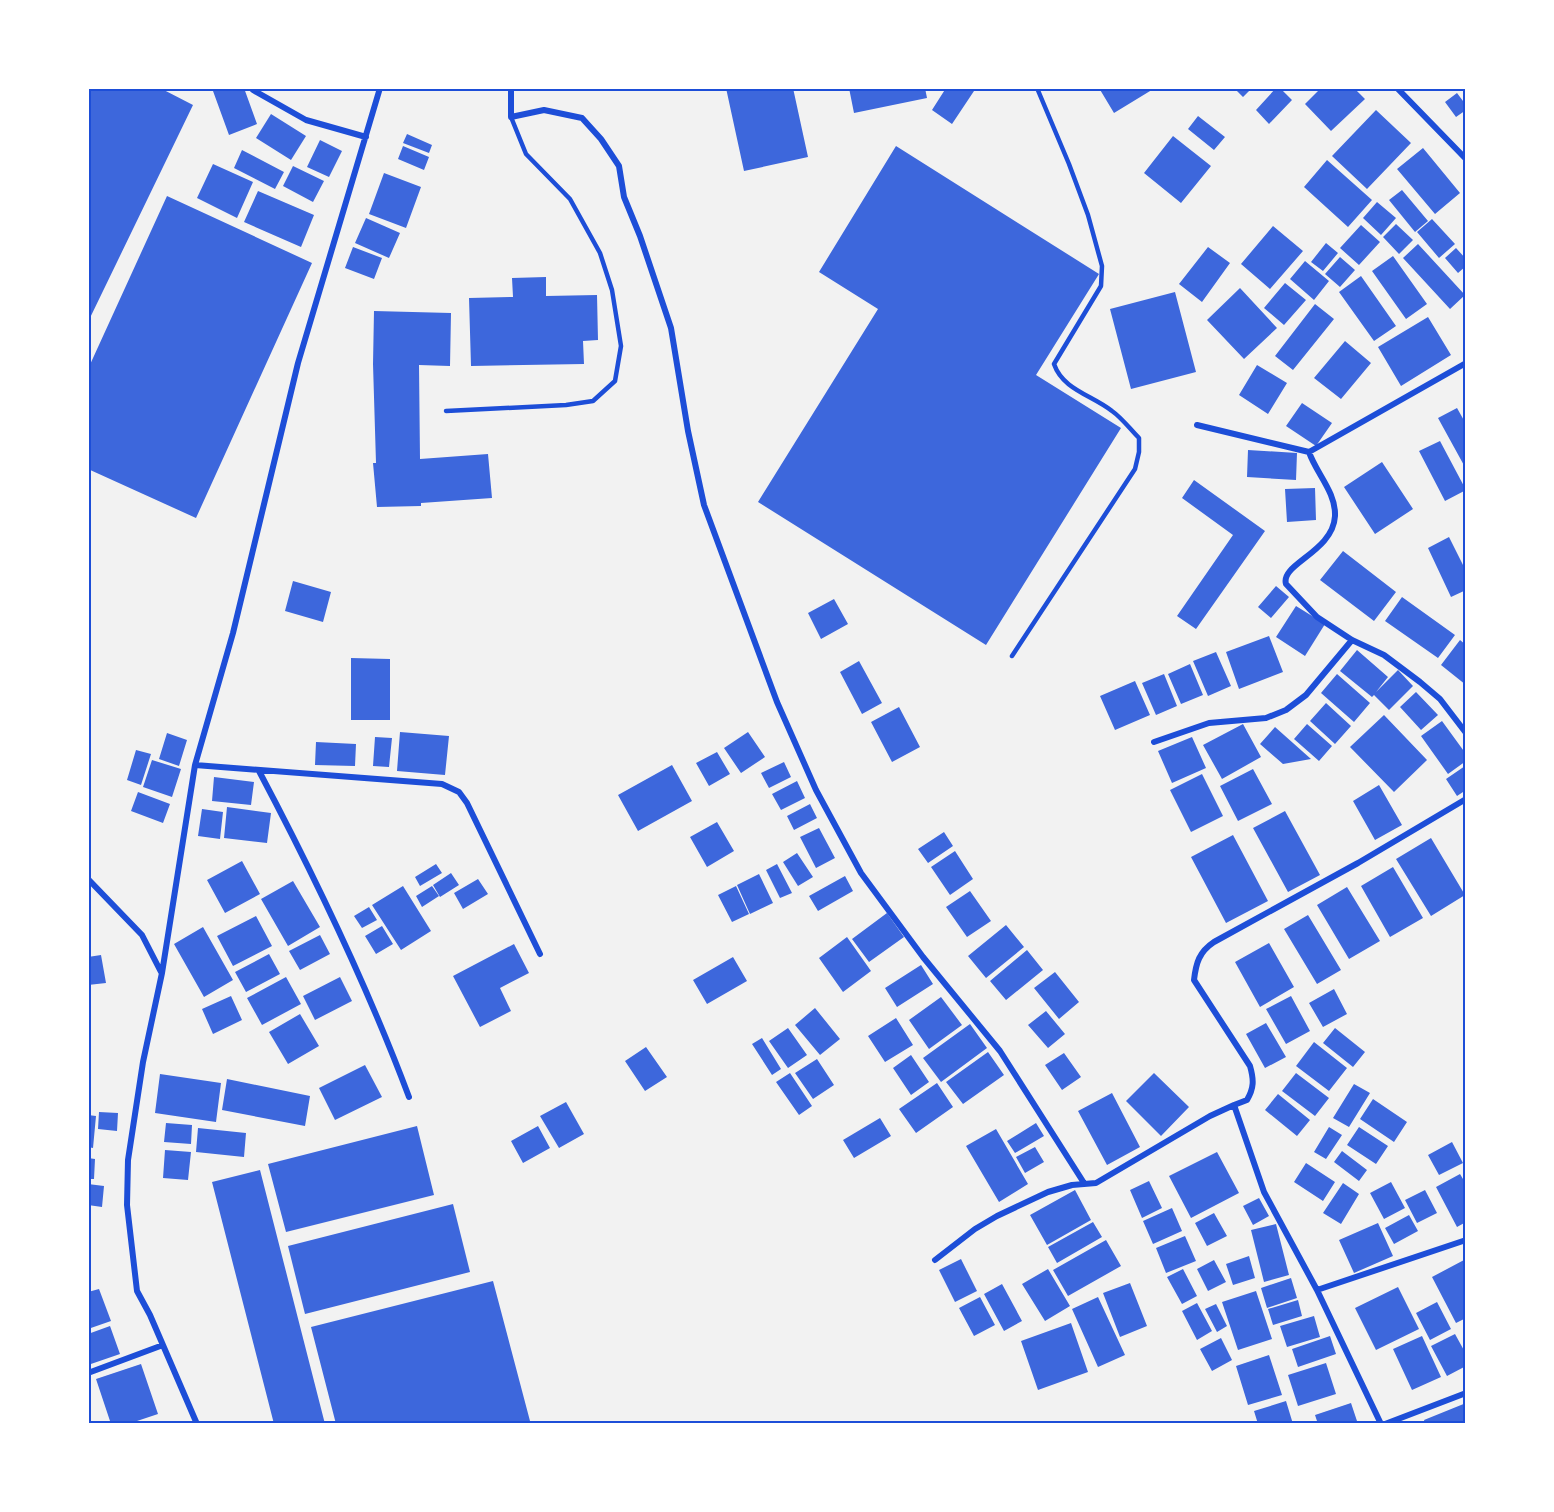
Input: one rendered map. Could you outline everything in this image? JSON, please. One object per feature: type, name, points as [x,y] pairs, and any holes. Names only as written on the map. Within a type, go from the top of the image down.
[{"type":"street","points":[[197,1424],[137,1291],[127,1204],[128,1160],[143,1062],[162,974],[195,765],[233,633],[298,363],[380,88]]},
{"type":"street","points":[[511,88],[511,117],[544,110],[582,118],[601,139],[619,166],[624,197],[640,236],[671,328],[688,431],[704,505],[777,702],[816,790],[861,873],[923,957],[1000,1051],[1084,1183]]},
{"type":"street","points":[[1398,88],[1466,159]]},
{"type":"street","points":[[252,90],[306,120],[366,137]]},
{"type":"street","points":[[1197,425],[1309,452],[1466,363]]},
{"type":"street","points":[[1309,452],[1313,464],[1327,485],[1332,500],[1335,514],[1333,529],[1325,542],[1311,555],[1292,566],[1284,580],[1286,584],[1317,617],[1352,640],[1384,655],[1420,682],[1440,699],[1466,733]]},
{"type":"street","points":[[1154,742],[1209,723],[1266,718],[1286,711],[1306,695],[1352,640]]},
{"type":"street","points":[[195,765],[442,784],[459,792],[467,803],[540,954]]},
{"type":"street","points":[[260,771],[319,888],[392,1052],[409,1097]]},
{"type":"street","points":[[935,1260],[997,1216],[1048,1192],[1072,1185],[1096,1183],[1210,1116],[1246,1100],[1254,1084],[1250,1066],[1194,980],[1196,963],[1204,949],[1358,863],[1466,799]]},
{"type":"street","points":[[88,879],[142,936],[162,974]]},
{"type":"street","points":[[1234,1105],[1264,1192],[1317,1290],[1383,1424],[1466,1393]]},
{"type":"street","points":[[1317,1290],[1466,1240]]},
{"type":"street","points":[[88,1374],[163,1345]]},
{"type":"lane","points":[[1011,656],[1135,469],[1139,452],[1139,438],[1112,410],[1073,388],[1058,375],[1054,364],[1101,286],[1102,266],[1088,214],[1037,88]]},
{"type":"lane","points":[[446,411],[593,401],[615,381],[621,346],[612,290],[600,253],[570,199],[526,154],[511,117]]},
{"type":"building","points":[[92,88],[160,88],[193,105],[88,322],[88,97]]},
{"type":"building","points":[[218,88],[244,88],[257,124],[229,135],[213,91]]},
{"type":"building","points":[[726,88],[793,88],[808,157],[744,171]]},
{"type":"building","points":[[849,88],[925,88],[927,98],[854,113]]},
{"type":"building","points":[[946,88],[976,88],[952,124],[932,110]]},
{"type":"building","points":[[1099,88],[1155,88],[1114,113]]},
{"type":"building","points":[[1234,88],[1252,88],[1243,97]]},
{"type":"building","points":[[1276,88],[1280,88],[1292,100],[1269,124],[1256,110]]},
{"type":"building","points":[[1321,88],[1354,88],[1365,99],[1331,131],[1305,104]]},
{"type":"building","points":[[1457,93],[1466,105],[1466,110],[1456,117],[1445,102]]},
{"type":"building","points":[[1376,110],[1411,143],[1367,189],[1332,156]]},
{"type":"building","points":[[271,114],[306,136],[291,160],[256,138]]},
{"type":"building","points":[[1198,116],[1225,137],[1214,150],[1188,129]]},
{"type":"building","points":[[407,134],[432,145],[429,153],[403,143]]},
{"type":"building","points":[[1173,136],[1211,166],[1181,203],[1144,173]]},
{"type":"building","points":[[320,140],[342,151],[329,177],[307,167]]},
{"type":"building","points":[[403,146],[429,157],[424,170],[398,159]]},
{"type":"building","points":[[896,146],[1099,274],[1036,375],[1121,428],[986,645],[758,502],[878,309],[819,272]]},
{"type":"building","points":[[1423,148],[1460,193],[1435,214],[1397,169]]},
{"type":"building","points":[[242,150],[284,172],[275,189],[234,168]]},
{"type":"building","points":[[1327,160],[1372,200],[1348,227],[1304,187]]},
{"type":"building","points":[[213,164],[253,182],[237,218],[197,198]]},
{"type":"building","points":[[293,166],[324,181],[313,202],[283,186]]},
{"type":"building","points":[[384,173],[421,187],[406,228],[369,214]]},
{"type":"building","points":[[1402,190],[1428,221],[1415,232],[1389,200]]},
{"type":"building","points":[[258,191],[314,215],[301,247],[244,222]]},
{"type":"building","points":[[167,196],[312,263],[196,518],[88,469],[88,369]]},
{"type":"building","points":[[1377,202],[1396,218],[1381,235],[1363,218]]},
{"type":"building","points":[[366,218],[400,233],[389,258],[355,243]]},
{"type":"building","points":[[1432,219],[1455,244],[1439,258],[1417,232]]},
{"type":"building","points":[[1396,224],[1413,240],[1399,254],[1383,237]]},
{"type":"building","points":[[1361,225],[1380,242],[1359,265],[1340,248]]},
{"type":"building","points":[[1273,226],[1303,251],[1270,289],[1241,264]]},
{"type":"building","points":[[1326,243],[1338,253],[1323,271],[1311,262]]},
{"type":"building","points":[[1418,244],[1465,295],[1450,309],[1403,258]]},
{"type":"building","points":[[353,247],[382,258],[374,279],[345,268]]},
{"type":"building","points":[[1208,247],[1230,263],[1202,302],[1179,284]]},
{"type":"building","points":[[1456,248],[1466,259],[1466,266],[1458,273],[1445,258]]},
{"type":"building","points":[[1393,256],[1427,304],[1406,319],[1372,271]]},
{"type":"building","points":[[1340,257],[1355,270],[1340,287],[1325,274]]},
{"type":"building","points":[[1305,261],[1329,281],[1314,300],[1290,279]]},
{"type":"building","points":[[1361,276],[1396,326],[1374,341],[1339,292]]},
{"type":"building","points":[[546,277],[546,296],[597,295],[598,340],[583,341],[584,364],[471,366],[469,298],[513,297],[512,278]]},
{"type":"building","points":[[1285,283],[1306,300],[1284,325],[1264,308]]},
{"type":"building","points":[[1240,288],[1277,328],[1244,359],[1207,320]]},
{"type":"building","points":[[1175,292],[1196,372],[1131,389],[1110,309]]},
{"type":"building","points":[[1315,304],[1334,319],[1293,370],[1275,356]]},
{"type":"building","points":[[374,311],[451,313],[450,366],[419,365],[420,459],[488,454],[492,498],[421,503],[421,506],[377,507],[373,463],[376,463]]},
{"type":"building","points":[[1428,317],[1451,355],[1401,386],[1378,347]]},
{"type":"building","points":[[1345,341],[1371,363],[1341,399],[1314,378]]},
{"type":"building","points":[[1257,365],[1287,383],[1268,414],[1239,395]]},
{"type":"building","points":[[1302,403],[1332,423],[1316,446],[1286,426]]},
{"type":"building","points":[[1457,408],[1466,424],[1466,469],[1438,418]]},
{"type":"building","points":[[1440,441],[1466,490],[1445,501],[1419,451]]},
{"type":"building","points":[[1248,450],[1297,453],[1296,480],[1247,477]]},
{"type":"building","points":[[1382,462],[1413,509],[1375,534],[1344,487]]},
{"type":"building","points":[[1194,480],[1265,531],[1196,629],[1177,616],[1233,535],[1182,498]]},
{"type":"building","points":[[1315,488],[1316,520],[1287,522],[1285,489]]},
{"type":"building","points":[[1449,537],[1466,571],[1466,590],[1451,597],[1428,548]]},
{"type":"building","points":[[1343,551],[1396,592],[1374,621],[1320,580]]},
{"type":"building","points":[[293,581],[331,592],[323,622],[285,611]]},
{"type":"building","points":[[1276,586],[1289,597],[1271,618],[1258,607]]},
{"type":"building","points":[[1402,597],[1455,635],[1438,658],[1385,621]]},
{"type":"building","points":[[834,599],[848,624],[821,639],[808,613]]},
{"type":"building","points":[[1296,606],[1325,624],[1305,656],[1276,637]]},
{"type":"building","points":[[1269,636],[1283,672],[1239,689],[1226,652]]},
{"type":"building","points":[[1460,640],[1466,645],[1466,685],[1441,665]]},
{"type":"building","points":[[1357,650],[1388,677],[1376,692],[1398,670],[1413,686],[1389,710],[1374,695],[1372,697],[1340,671]]},
{"type":"building","points":[[1216,652],[1231,686],[1208,696],[1193,661]]},
{"type":"building","points":[[351,658],[390,659],[390,720],[351,720]]},
{"type":"building","points":[[859,661],[882,703],[862,714],[840,672]]},
{"type":"building","points":[[1190,664],[1203,695],[1181,704],[1168,674]]},
{"type":"building","points":[[1164,674],[1177,706],[1156,715],[1142,683]]},
{"type":"building","points":[[1337,674],[1370,703],[1354,722],[1321,693]]},
{"type":"building","points":[[1135,681],[1150,715],[1115,730],[1100,696]]},
{"type":"building","points":[[1416,692],[1438,715],[1421,730],[1400,707]]},
{"type":"building","points":[[1326,703],[1351,726],[1335,744],[1310,721]]},
{"type":"building","points":[[899,707],[920,747],[892,762],[871,722]]},
{"type":"building","points":[[1384,715],[1427,760],[1394,792],[1350,747]]},
{"type":"building","points":[[1442,721],[1466,754],[1466,761],[1448,774],[1421,736]]},
{"type":"building","points":[[1243,724],[1261,757],[1222,779],[1203,745]]},
{"type":"building","points":[[1307,724],[1332,746],[1319,761],[1294,739]]},
{"type":"building","points":[[1275,727],[1311,759],[1283,764],[1260,744]]},
{"type":"building","points":[[400,732],[449,736],[445,775],[397,771]]},
{"type":"building","points":[[748,732],[765,757],[741,773],[724,748]]},
{"type":"building","points":[[167,733],[187,740],[179,766],[159,759]]},
{"type":"building","points":[[375,737],[392,738],[389,767],[373,766]]},
{"type":"building","points":[[1192,737],[1206,768],[1172,783],[1158,751]]},
{"type":"building","points":[[316,742],[356,744],[355,766],[315,765]]},
{"type":"building","points":[[136,750],[151,754],[141,785],[127,780]]},
{"type":"building","points":[[717,752],[730,774],[709,786],[696,763]]},
{"type":"building","points":[[152,760],[181,769],[172,797],[143,787]]},
{"type":"building","points":[[784,762],[791,777],[769,788],[761,773]]},
{"type":"building","points":[[672,765],[692,801],[638,831],[618,795]]},
{"type":"building","points":[[1465,766],[1466,790],[1457,796],[1446,779]]},
{"type":"building","points":[[1253,769],[1272,804],[1238,821],[1220,786]]},
{"type":"building","points":[[1202,774],[1223,816],[1191,832],[1170,790]]},
{"type":"building","points":[[214,777],[254,782],[251,805],[212,801]]},
{"type":"building","points":[[797,781],[805,798],[781,810],[772,794]]},
{"type":"building","points":[[1379,785],[1402,825],[1375,840],[1353,801]]},
{"type":"building","points":[[138,792],[170,804],[163,823],[131,811]]},
{"type":"building","points":[[810,804],[817,818],[794,830],[787,816]]},
{"type":"building","points":[[227,807],[271,813],[267,843],[224,838]]},
{"type":"building","points":[[202,809],[223,812],[220,839],[198,836]]},
{"type":"building","points":[[1285,811],[1320,875],[1288,892],[1253,828]]},
{"type":"building","points":[[717,822],[734,851],[707,867],[690,837]]},
{"type":"building","points":[[819,828],[835,858],[816,868],[800,837]]},
{"type":"building","points":[[944,832],[953,846],[928,863],[918,849]]},
{"type":"building","points":[[1233,835],[1268,901],[1226,923],[1191,857]]},
{"type":"building","points":[[1431,838],[1465,895],[1431,916],[1396,859]]},
{"type":"building","points":[[955,851],[973,879],[950,895],[931,867]]},
{"type":"building","points":[[797,853],[813,877],[798,886],[783,862]]},
{"type":"building","points":[[242,861],[260,894],[225,913],[207,880]]},
{"type":"building","points":[[436,864],[442,873],[420,886],[415,877]]},
{"type":"building","points":[[777,864],[792,893],[780,898],[766,870]]},
{"type":"building","points":[[1393,867],[1423,918],[1390,937],[1361,886]]},
{"type":"building","points":[[451,873],[459,885],[440,897],[433,885]]},
{"type":"building","points":[[759,874],[773,903],[750,914],[737,885]]},
{"type":"building","points":[[845,876],[853,891],[818,911],[809,896]]},
{"type":"building","points":[[478,879],[488,894],[463,909],[454,893]]},
{"type":"building","points":[[293,881],[320,927],[288,946],[261,899]]},
{"type":"building","points":[[403,886],[431,931],[401,950],[372,905]]},
{"type":"building","points":[[432,886],[439,896],[422,907],[416,896]]},
{"type":"building","points":[[736,886],[749,914],[732,922],[718,895]]},
{"type":"building","points":[[1347,887],[1380,941],[1349,959],[1317,905]]},
{"type":"building","points":[[970,891],[991,921],[967,937],[946,907]]},
{"type":"building","points":[[369,907],[377,920],[362,928],[354,916]]},
{"type":"building","points":[[887,913],[904,937],[869,962],[852,939]]},
{"type":"building","points":[[1308,915],[1341,970],[1317,984],[1284,929]]},
{"type":"building","points":[[256,916],[272,946],[233,966],[217,936]]},
{"type":"building","points":[[1006,925],[1024,947],[986,978],[968,956]]},
{"type":"building","points":[[382,926],[393,944],[376,954],[365,936]]},
{"type":"building","points":[[203,927],[233,980],[204,997],[174,944]]},
{"type":"building","points":[[320,935],[330,954],[300,970],[289,951]]},
{"type":"building","points":[[847,937],[871,971],[843,992],[819,958]]},
{"type":"building","points":[[1269,943],[1294,987],[1260,1007],[1235,962]]},
{"type":"building","points":[[514,944],[529,973],[500,988],[511,1011],[480,1027],[453,976]]},
{"type":"building","points":[[1027,950],[1043,970],[1006,1000],[990,981]]},
{"type":"building","points":[[269,954],[280,974],[246,992],[235,972]]},
{"type":"building","points":[[101,955],[106,983],[88,985],[88,957]]},
{"type":"building","points":[[733,957],[747,981],[707,1004],[693,980]]},
{"type":"building","points":[[921,965],[933,984],[897,1007],[885,988]]},
{"type":"building","points":[[1055,972],[1079,1002],[1059,1019],[1034,988]]},
{"type":"building","points":[[286,977],[301,1004],[262,1025],[247,998]]},
{"type":"building","points":[[340,977],[352,1001],[315,1020],[303,996]]},
{"type":"building","points":[[1334,989],[1347,1014],[1323,1027],[1309,1003]]},
{"type":"building","points":[[231,996],[242,1020],[213,1034],[202,1009]]},
{"type":"building","points":[[1291,996],[1310,1031],[1286,1044],[1266,1009]]},
{"type":"building","points":[[941,997],[962,1025],[929,1049],[909,1020]]},
{"type":"building","points":[[815,1008],[840,1039],[820,1055],[795,1025]]},
{"type":"building","points":[[1046,1011],[1065,1034],[1048,1048],[1028,1025]]},
{"type":"building","points":[[300,1014],[319,1046],[288,1064],[269,1032]]},
{"type":"building","points":[[896,1018],[913,1045],[885,1062],[868,1036]]},
{"type":"building","points":[[1266,1023],[1286,1057],[1265,1068],[1246,1034]]},
{"type":"building","points":[[970,1024],[987,1048],[941,1082],[923,1058]]},
{"type":"building","points":[[788,1028],[807,1055],[788,1068],[769,1041]]},
{"type":"building","points":[[1335,1028],[1365,1052],[1353,1067],[1323,1043]]},
{"type":"building","points":[[762,1038],[781,1069],[772,1075],[752,1044]]},
{"type":"building","points":[[1314,1042],[1347,1068],[1329,1091],[1296,1066]]},
{"type":"building","points":[[646,1047],[667,1077],[645,1091],[625,1061]]},
{"type":"building","points":[[988,1052],[1004,1075],[963,1104],[946,1082]]},
{"type":"building","points":[[1064,1053],[1081,1077],[1062,1090],[1045,1065]]},
{"type":"building","points":[[911,1055],[929,1082],[911,1095],[893,1068]]},
{"type":"building","points":[[817,1059],[834,1085],[813,1099],[795,1073]]},
{"type":"building","points":[[365,1065],[382,1097],[335,1120],[319,1088]]},
{"type":"building","points":[[790,1073],[812,1106],[799,1115],[776,1082]]},
{"type":"building","points":[[1154,1073],[1189,1107],[1161,1136],[1126,1101]]},
{"type":"building","points":[[1296,1073],[1329,1098],[1315,1116],[1282,1091]]},
{"type":"building","points":[[160,1074],[221,1083],[216,1122],[155,1113]]},
{"type":"building","points":[[227,1079],[310,1096],[305,1126],[222,1110]]},
{"type":"building","points":[[937,1083],[953,1107],[916,1133],[899,1109]]},
{"type":"building","points":[[1354,1084],[1370,1093],[1349,1127],[1333,1118]]},
{"type":"building","points":[[1112,1093],[1140,1147],[1107,1165],[1078,1111]]},
{"type":"building","points":[[1278,1094],[1310,1120],[1297,1136],[1265,1110]]},
{"type":"building","points":[[1373,1099],[1407,1122],[1394,1142],[1360,1119]]},
{"type":"building","points":[[566,1102],[584,1134],[559,1148],[540,1116]]},
{"type":"building","points":[[99,1112],[118,1113],[117,1131],[98,1129]]},
{"type":"building","points":[[88,1115],[96,1116],[93,1148],[88,1147]]},
{"type":"building","points":[[880,1118],[891,1136],[854,1158],[843,1140]]},
{"type":"building","points":[[166,1123],[192,1125],[191,1144],[164,1142]]},
{"type":"building","points":[[1036,1123],[1044,1136],[1015,1153],[1007,1141]]},
{"type":"building","points":[[417,1126],[434,1195],[286,1232],[268,1164]]},
{"type":"building","points":[[538,1126],[550,1148],[523,1163],[511,1141]]},
{"type":"building","points":[[1329,1127],[1342,1135],[1326,1159],[1314,1152]]},
{"type":"building","points":[[1359,1127],[1388,1146],[1376,1164],[1347,1145]]},
{"type":"building","points":[[198,1128],[246,1133],[244,1157],[196,1152]]},
{"type":"building","points":[[996,1129],[1028,1184],[999,1202],[966,1146]]},
{"type":"building","points":[[1452,1142],[1463,1163],[1439,1175],[1428,1155]]},
{"type":"building","points":[[1035,1147],[1044,1162],[1025,1173],[1016,1157]]},
{"type":"building","points":[[165,1150],[191,1152],[188,1180],[163,1178]]},
{"type":"building","points":[[1342,1151],[1367,1170],[1359,1181],[1334,1162]]},
{"type":"building","points":[[1217,1152],[1239,1193],[1191,1218],[1169,1176]]},
{"type":"building","points":[[88,1158],[95,1159],[94,1179],[88,1179]]},
{"type":"building","points":[[1306,1163],[1335,1182],[1323,1201],[1294,1182]]},
{"type":"building","points":[[260,1170],[325,1424],[274,1424],[212,1182]]},
{"type":"building","points":[[1460,1174],[1466,1184],[1466,1222],[1457,1227],[1436,1187]]},
{"type":"building","points":[[1149,1181],[1162,1208],[1142,1218],[1130,1190]]},
{"type":"building","points":[[1391,1182],[1405,1208],[1384,1219],[1370,1193]]},
{"type":"building","points":[[1343,1183],[1359,1194],[1341,1224],[1323,1213]]},
{"type":"building","points":[[88,1184],[104,1186],[102,1207],[88,1205]]},
{"type":"building","points":[[1075,1190],[1091,1220],[1047,1245],[1030,1215]]},
{"type":"building","points":[[1425,1190],[1437,1213],[1417,1223],[1405,1200]]},
{"type":"building","points":[[1259,1198],[1269,1216],[1253,1225],[1243,1206]]},
{"type":"building","points":[[453,1204],[470,1272],[305,1314],[288,1246]]},
{"type":"building","points":[[1172,1208],[1182,1231],[1153,1244],[1143,1221]]},
{"type":"building","points":[[1214,1213],[1227,1236],[1207,1246],[1195,1223]]},
{"type":"building","points":[[1409,1215],[1418,1231],[1394,1244],[1385,1228]]},
{"type":"building","points":[[1093,1222],[1102,1237],[1057,1263],[1048,1247]]},
{"type":"building","points":[[1378,1223],[1393,1256],[1354,1273],[1339,1240]]},
{"type":"building","points":[[1276,1224],[1289,1275],[1264,1282],[1251,1230]]},
{"type":"building","points":[[1185,1236],[1196,1261],[1166,1273],[1156,1248]]},
{"type":"building","points":[[1106,1240],[1121,1266],[1068,1296],[1053,1270]]},
{"type":"building","points":[[1249,1256],[1255,1278],[1233,1285],[1226,1264]]},
{"type":"building","points":[[961,1259],[977,1291],[955,1302],[939,1270]]},
{"type":"building","points":[[1214,1260],[1226,1282],[1208,1291],[1197,1269]]},
{"type":"building","points":[[1464,1260],[1466,1263],[1466,1318],[1456,1323],[1432,1277]]},
{"type":"building","points":[[1048,1269],[1070,1306],[1045,1321],[1022,1284]]},
{"type":"building","points":[[1183,1269],[1197,1296],[1182,1304],[1167,1277]]},
{"type":"building","points":[[1291,1278],[1297,1298],[1267,1308],[1261,1288]]},
{"type":"building","points":[[493,1281],[530,1421],[519,1424],[336,1424],[311,1327]]},
{"type":"building","points":[[1130,1283],[1147,1326],[1120,1337],[1103,1293]]},
{"type":"building","points":[[1002,1284],[1022,1321],[1004,1331],[984,1294]]},
{"type":"building","points":[[1398,1287],[1419,1329],[1376,1350],[1355,1308]]},
{"type":"building","points":[[99,1289],[111,1321],[88,1329],[88,1292]]},
{"type":"building","points":[[1256,1291],[1272,1339],[1238,1350],[1222,1302]]},
{"type":"building","points":[[980,1297],[995,1325],[974,1336],[959,1308]]},
{"type":"building","points":[[1098,1297],[1125,1355],[1098,1367],[1072,1309]]},
{"type":"building","points":[[1298,1300],[1302,1316],[1273,1325],[1268,1309]]},
{"type":"building","points":[[1437,1302],[1451,1329],[1430,1340],[1416,1313]]},
{"type":"building","points":[[1197,1303],[1212,1331],[1197,1340],[1182,1311]]},
{"type":"building","points":[[1216,1304],[1227,1326],[1217,1332],[1205,1309]]},
{"type":"building","points":[[1314,1316],[1320,1337],[1287,1347],[1280,1326]]},
{"type":"building","points":[[1071,1323],[1088,1372],[1038,1390],[1021,1341]]},
{"type":"building","points":[[110,1326],[120,1354],[88,1365],[88,1334]]},
{"type":"building","points":[[1455,1334],[1466,1354],[1466,1366],[1447,1376],[1431,1346]]},
{"type":"building","points":[[1330,1336],[1336,1354],[1298,1367],[1292,1349]]},
{"type":"building","points":[[1422,1336],[1441,1377],[1412,1390],[1393,1349]]},
{"type":"building","points":[[1221,1338],[1232,1360],[1212,1371],[1200,1349]]},
{"type":"building","points":[[1269,1355],[1282,1395],[1248,1405],[1236,1366]]},
{"type":"building","points":[[1326,1363],[1336,1394],[1298,1406],[1288,1375]]},
{"type":"building","points":[[141,1364],[158,1414],[128,1424],[111,1424],[96,1379]]},
{"type":"building","points":[[1286,1401],[1293,1424],[1258,1424],[1254,1411]]},
{"type":"building","points":[[1351,1403],[1358,1424],[1318,1424],[1315,1415]]},
{"type":"building","points":[[1466,1403],[1466,1424],[1425,1424],[1424,1420]]}]
